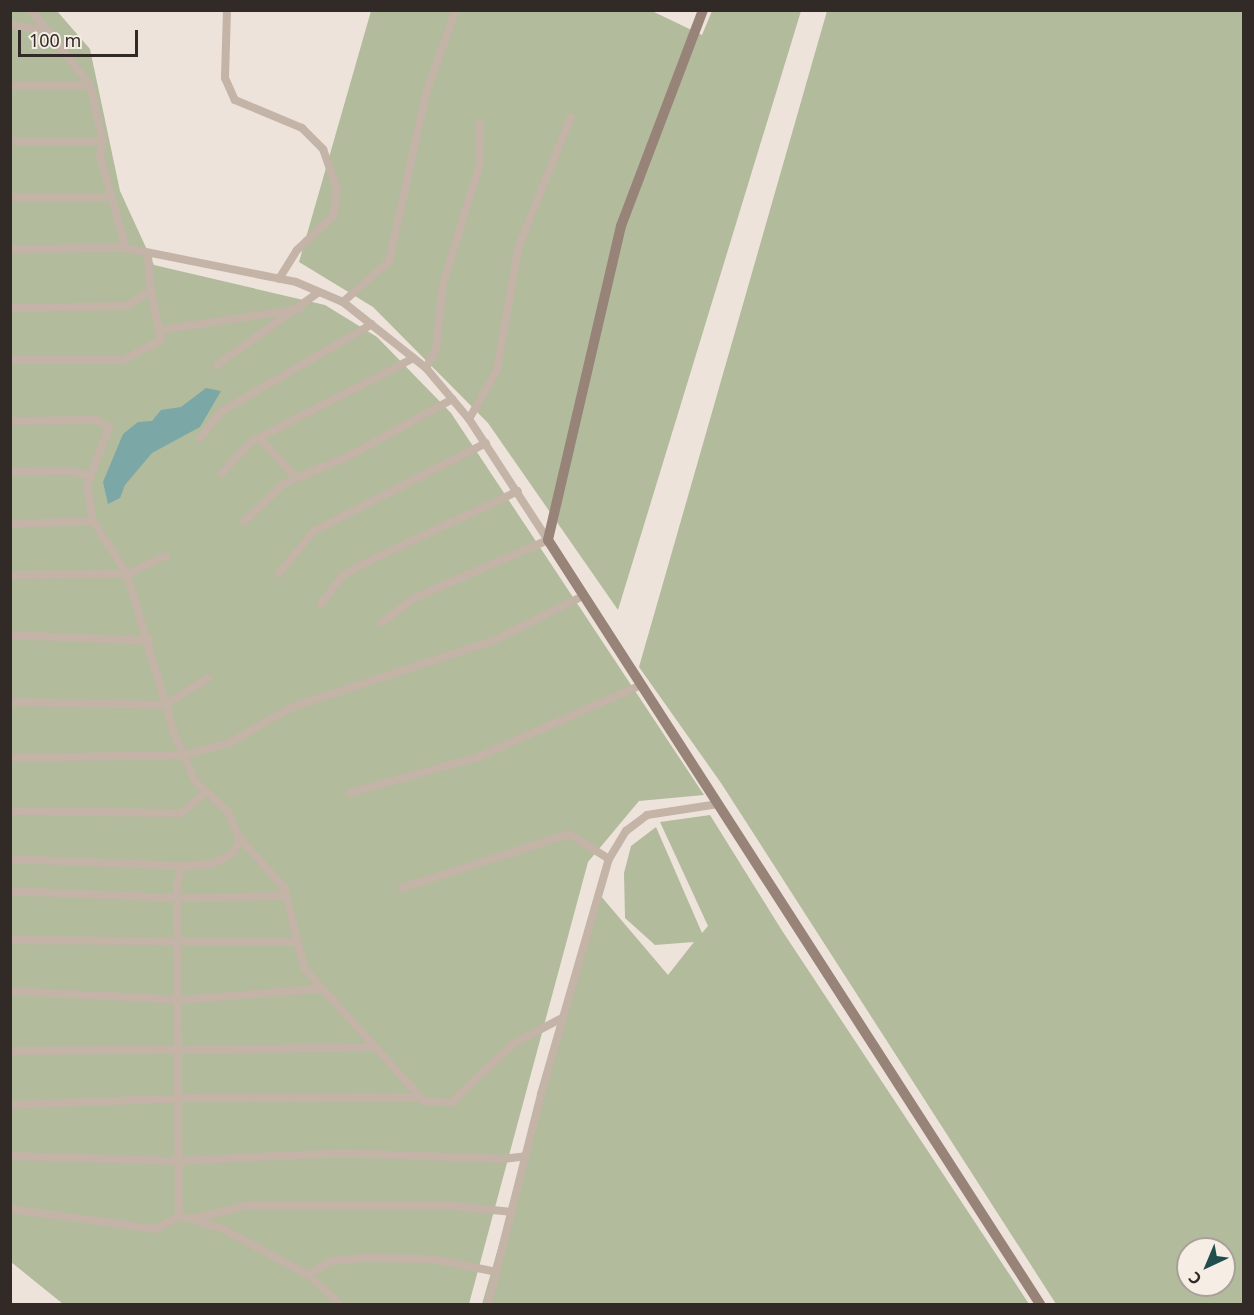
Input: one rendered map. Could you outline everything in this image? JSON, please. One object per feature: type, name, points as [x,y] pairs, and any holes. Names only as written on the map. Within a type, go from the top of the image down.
[{"type":"street","points":[[30,10],[50,31],[90,85],[103,141],[100,156],[126,248]]},
{"type":"street","points":[[227,10],[225,78],[235,100],[302,128],[323,149],[338,189],[333,216],[297,250],[279,279]]},
{"type":"street","points":[[548,540],[621,226],[703,10]]},
{"type":"street","points":[[344,302],[389,261],[427,90],[454,15]]},
{"type":"street","points":[[10,25],[50,31]]},
{"type":"street","points":[[10,86],[90,85]]},
{"type":"street","points":[[469,419],[497,370],[518,248],[571,117]]},
{"type":"street","points":[[426,368],[436,349],[443,284],[479,167],[480,124]]},
{"type":"street","points":[[10,141],[103,141]]},
{"type":"street","points":[[10,197],[110,198]]},
{"type":"street","points":[[10,249],[126,248],[148,256],[279,279],[344,302],[426,368],[469,419],[518,491],[583,596],[1040,1305]]},
{"type":"street","points":[[10,360],[123,360],[160,340],[161,330],[151,291],[148,256]]},
{"type":"street","points":[[10,308],[126,306],[151,291]]},
{"type":"street","points":[[217,365],[299,309],[319,292]]},
{"type":"street","points":[[161,330],[299,309]]},
{"type":"street","points":[[200,438],[222,411],[372,324]]},
{"type":"street","points":[[222,473],[250,442],[260,439],[414,358]]},
{"type":"street","points":[[244,522],[283,484],[351,455],[453,399]]},
{"type":"street","points":[[10,421],[96,420],[109,428],[87,485],[93,521],[127,574],[150,642],[165,705],[195,781],[228,812],[240,839],[284,886],[298,935],[296,942],[304,968],[319,989],[373,1048],[420,1097],[433,1105],[451,1103],[513,1044],[562,1018]]},
{"type":"street","points":[[260,439],[297,478]]},
{"type":"street","points":[[279,573],[314,531],[486,443]]},
{"type":"street","points":[[10,472],[71,471],[91,476]]},
{"type":"street","points":[[321,604],[341,577],[363,564],[518,491]]},
{"type":"street","points":[[10,524],[93,521]]},
{"type":"street","points":[[381,623],[414,598],[548,540]]},
{"type":"street","points":[[10,575],[127,574],[166,556]]},
{"type":"street","points":[[10,758],[184,755],[229,743],[292,707],[493,641],[583,596]]},
{"type":"street","points":[[10,635],[150,642]]},
{"type":"street","points":[[10,702],[165,705],[208,678]]},
{"type":"street","points":[[350,793],[478,757],[641,685]]},
{"type":"street","points":[[10,812],[181,813],[207,792]]},
{"type":"street","points":[[488,1305],[562,1018],[609,859],[626,831],[647,815],[718,804]]},
{"type":"street","points":[[402,888],[569,834],[609,859]]},
{"type":"street","points":[[10,859],[183,866],[213,864],[233,853],[240,839]]},
{"type":"street","points":[[179,1216],[181,944],[176,898],[183,866]]},
{"type":"street","points":[[10,891],[271,900],[283,896],[284,886]]},
{"type":"street","points":[[10,940],[181,944],[296,942]]},
{"type":"street","points":[[10,991],[181,1000],[319,989]]},
{"type":"street","points":[[10,1051],[373,1048]]},
{"type":"street","points":[[10,1105],[181,1098],[420,1097]]},
{"type":"street","points":[[10,1156],[178,1161],[340,1152],[503,1159],[526,1156]]},
{"type":"street","points":[[192,1219],[244,1206],[452,1206],[512,1212]]},
{"type":"street","points":[[10,1209],[156,1229],[179,1216],[192,1219],[223,1229],[308,1275],[340,1305]]},
{"type":"street","points":[[308,1275],[331,1261],[367,1258],[433,1259],[497,1272]]},
{"type":"green space","points":[[10,11],[57,11],[90,49],[120,191],[154,265],[325,305],[377,337],[451,413],[704,795],[639,801],[588,862],[469,1304],[63,1304],[11,1262]]},
{"type":"green space","points":[[371,11],[652,11],[702,35],[712,11],[801,11],[618,610],[488,423],[373,307],[299,262]]},
{"type":"green space","points":[[827,11],[1243,11],[1243,1304],[1056,1304],[721,783],[639,667]]},
{"type":"green space","points":[[710,815],[781,929],[1029,1304],[482,1304],[600,895],[668,975],[694,942],[655,945],[625,918],[624,873],[631,846],[656,827],[702,933],[708,926],[660,822]]},
{"type":"water","points":[[206,388],[221,391],[200,427],[152,453],[125,485],[120,498],[108,504],[103,482],[123,434],[138,422],[152,421],[161,410],[181,407]]}]
